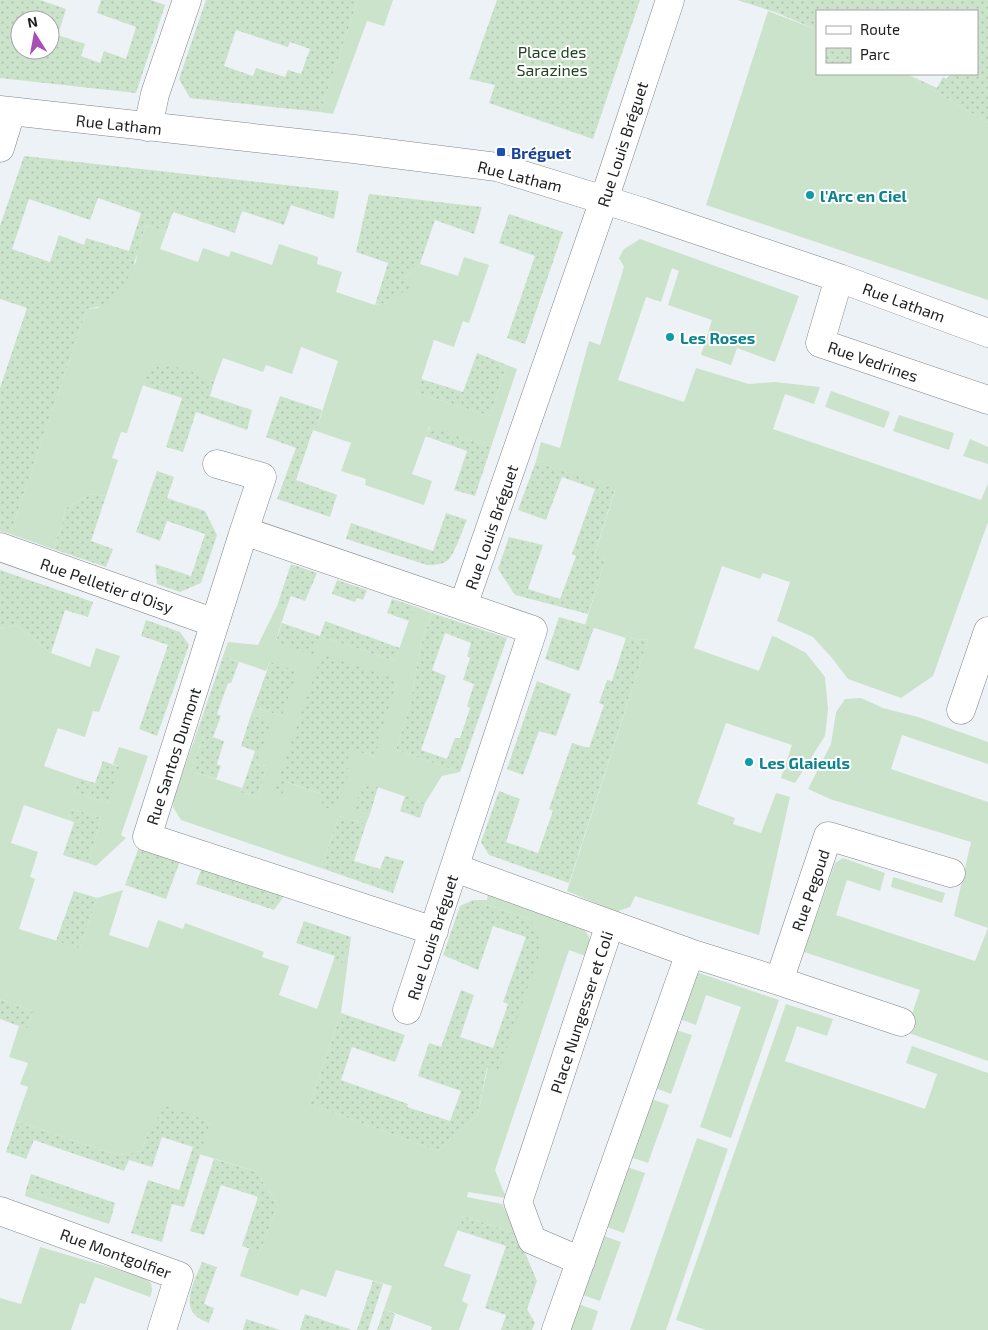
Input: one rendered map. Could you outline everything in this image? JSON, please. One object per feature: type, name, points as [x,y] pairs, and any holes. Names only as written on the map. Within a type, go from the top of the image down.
[{"type":"street","points":[[148,127],[155,94],[187,0]]},
{"type":"street","name":"Rue Louis Bréguet","points":[[407,1010],[533,630],[463,606],[604,200],[670,0]]},
{"type":"street","points":[[0,148],[5,111]]},
{"type":"street","name":"Rue Latham","points":[[5,111],[354,149],[498,167],[839,278],[988,333]]},
{"type":"street","name":"Rue Vedrines","points":[[839,278],[820,342],[988,400]]},
{"type":"street","name":"Rue Santos Dumont","points":[[217,464],[262,477],[147,837],[434,931]]},
{"type":"street","points":[[244,531],[463,606]]},
{"type":"street","name":"Rue Pelletier d'Oisy","points":[[0,548],[215,623]]},
{"type":"street","points":[[961,710],[988,631]]},
{"type":"street","name":"Rue Pegoud","points":[[779,981],[828,836],[951,873]]},
{"type":"street","points":[[455,868],[610,924]]},
{"type":"street","name":"Place Nungesser et Coli","points":[[581,1261],[532,1240],[518,1202],[610,924],[690,953]]},
{"type":"street","points":[[556,1330],[690,953],[901,1022]]},
{"type":"street","name":"Rue Montgolfier","points":[[0,1211],[179,1276],[162,1330]]},
{"type":"green space","points":[[0,0],[40,0],[66,9],[60,28],[60,10],[10,10],[10,60],[60,60],[60,36],[85,44],[81,56],[100,63],[104,51],[126,59],[136,27],[97,13],[101,0],[151,0],[165,5],[136,93],[0,78]]},
{"type":"green space","points":[[206,0],[358,0],[320,112],[190,98],[179,79]],"holes":[[[236,30],[288,47],[290,42],[310,49],[301,74],[288,70],[285,77],[256,68],[253,76],[224,66]]]},
{"type":"green space","points":[[358,0],[393,0],[384,26],[367,21],[333,114],[320,112]]},
{"type":"green space","name":"Place des Sarazines","points":[[497,0],[640,0],[593,139],[489,103],[495,85],[469,79]]},
{"type":"green space","points":[[737,0],[988,0],[988,123],[909,75],[937,88],[943,77],[947,79],[949,75],[978,75],[978,10],[816,10],[816,30],[775,12]]},
{"type":"green space","points":[[768,11],[816,30],[816,75],[909,75],[988,123],[988,300],[706,205]]},
{"type":"green space","points":[[24,156],[339,191],[334,219],[291,205],[284,225],[242,211],[235,233],[173,212],[166,232],[146,225],[128,278],[121,289],[113,299],[87,309],[10,534],[0,531],[0,388],[27,308],[0,299],[0,226]],"holes":[[[98,198],[141,213],[129,251],[86,238],[84,245],[59,235],[50,262],[12,249],[29,199],[90,220]]]},
{"type":"green space","points":[[369,194],[482,207],[474,234],[435,220],[420,264],[405,277],[409,288],[387,303],[375,305],[388,263],[356,252]]},
{"type":"green space","points":[[509,214],[563,232],[525,344],[507,338],[535,256],[499,243]]},
{"type":"green space","points":[[146,225],[166,232],[160,249],[198,262],[203,248],[229,257],[231,251],[272,265],[279,244],[318,257],[317,264],[342,272],[336,292],[375,305],[387,303],[405,277],[420,264],[458,276],[464,257],[489,265],[469,323],[463,321],[454,347],[434,340],[417,393],[490,416],[507,365],[517,369],[491,447],[429,427],[412,474],[432,481],[424,505],[365,485],[366,479],[341,471],[351,443],[316,431],[338,361],[301,347],[292,374],[266,365],[263,372],[223,358],[214,382],[199,375],[159,366],[148,373],[127,433],[121,432],[112,458],[118,460],[106,496],[90,494],[65,509],[63,522],[53,549],[10,534],[87,309],[98,308],[136,262]]},
{"type":"green space","points":[[640,239],[799,296],[775,362],[737,348],[731,365],[701,355],[712,320],[668,305],[679,271],[672,268],[661,302],[646,297],[618,380],[684,402],[696,368],[749,384],[775,382],[820,387],[814,404],[785,394],[773,429],[981,500],[988,483],[988,522],[933,676],[901,698],[848,679],[813,637],[777,621],[790,582],[763,573],[760,579],[722,566],[694,648],[759,671],[772,636],[806,653],[825,677],[828,709],[825,736],[795,783],[781,778],[792,745],[726,723],[697,804],[735,818],[733,824],[761,833],[776,793],[790,797],[759,935],[635,896],[630,907],[616,912],[567,891],[648,640],[626,638],[585,625],[606,558],[595,554],[615,490],[536,461],[541,442],[560,448],[589,341],[600,345],[624,267],[619,258],[624,249]]},
{"type":"green space","points":[[477,353],[507,365],[490,416],[417,393],[421,379],[463,392]]},
{"type":"green space","points":[[159,366],[188,370],[214,382],[210,396],[252,410],[247,430],[196,412],[183,452],[166,447],[182,398],[145,386],[147,373]]},
{"type":"green space","points":[[831,391],[890,412],[884,428],[825,407]]},
{"type":"green space","points":[[280,396],[322,410],[316,431],[313,430],[296,480],[337,495],[330,517],[277,499],[296,448],[266,437]]},
{"type":"green space","points":[[899,415],[954,433],[949,450],[893,431]]},
{"type":"green space","points":[[430,427],[491,447],[475,496],[454,490],[467,451],[425,436]]},
{"type":"green space","points":[[970,439],[988,447],[988,464],[963,456]]},
{"type":"green space","points":[[536,461],[615,489],[595,553],[606,558],[588,614],[515,595],[498,569],[509,537],[543,545],[528,589],[560,599],[576,556],[572,554],[595,489],[562,477],[546,520],[518,510]]},
{"type":"green space","points":[[157,471],[174,477],[167,498],[205,511],[217,535],[201,583],[180,592],[157,584],[155,564],[191,576],[205,534],[167,521],[160,541],[136,532]]},
{"type":"green space","points":[[90,494],[106,496],[91,541],[113,549],[106,567],[53,549],[63,522],[65,509]]},
{"type":"green space","points":[[446,513],[467,520],[450,558],[440,564],[427,565],[346,539],[351,523],[433,551]]},
{"type":"green space","points":[[291,564],[317,573],[305,601],[291,596],[286,609],[277,606]]},
{"type":"green space","points":[[0,570],[93,602],[88,617],[65,610],[51,653],[17,625],[0,628]]},
{"type":"green space","points":[[337,580],[367,590],[363,600],[357,598],[355,602],[332,594]]},
{"type":"green space","points":[[392,599],[414,606],[409,621],[387,613]]},
{"type":"green space","points":[[277,606],[286,609],[276,640],[320,636],[395,661],[414,606],[432,613],[421,645],[410,705],[396,750],[460,772],[442,776],[425,803],[365,783],[354,809],[370,814],[366,824],[339,816],[321,868],[181,820],[173,807],[174,797],[197,732],[204,735],[191,771],[242,788],[241,792],[258,797],[267,766],[256,764],[271,722],[251,715],[254,707],[282,716],[270,662],[266,671],[223,656],[228,642],[258,645]],"holes":[[[398,680],[375,745],[374,757],[351,748],[344,768],[349,769],[325,795],[286,782]]]},
{"type":"green space","points":[[432,613],[507,638],[460,772],[396,750],[410,705],[421,645]],"holes":[[[445,633],[471,643],[467,656],[470,658],[463,680],[474,684],[467,706],[470,708],[460,738],[455,738],[447,759],[421,750],[446,676],[432,670]]]},
{"type":"green space","points":[[559,617],[594,627],[579,671],[545,659]]},
{"type":"green space","points":[[146,620],[180,632],[189,645],[157,736],[139,729],[168,645],[141,636]]},
{"type":"green space","points":[[325,621],[400,648],[395,661],[320,636]]},
{"type":"green space","points":[[282,623],[320,636],[313,656],[276,641]]},
{"type":"green space","points":[[17,625],[51,653],[90,667],[96,648],[120,656],[99,712],[93,711],[85,737],[58,728],[44,766],[78,778],[74,792],[108,803],[119,766],[113,764],[119,747],[148,756],[121,835],[126,838],[96,866],[88,863],[101,818],[72,809],[68,820],[24,805],[11,843],[38,852],[30,877],[35,879],[19,929],[80,948],[97,898],[123,890],[109,935],[148,948],[158,920],[183,929],[185,923],[264,952],[262,957],[289,966],[279,995],[317,1009],[333,962],[342,964],[351,937],[341,1013],[310,1104],[438,1151],[478,1114],[488,1066],[499,1070],[531,920],[473,900],[487,900],[488,893],[582,927],[588,934],[591,944],[591,958],[569,950],[495,1170],[506,1198],[468,1192],[467,1197],[502,1204],[517,1234],[463,1216],[444,1266],[471,1275],[462,1301],[468,1304],[459,1330],[431,1330],[432,1327],[384,1309],[392,1286],[336,1270],[326,1297],[301,1289],[298,1296],[240,1276],[249,1248],[260,1252],[278,1204],[255,1171],[199,1154],[210,1122],[148,1132],[142,1151],[117,1155],[16,1121],[28,1087],[20,1084],[28,1063],[9,1057],[19,1026],[27,1029],[33,1011],[0,999],[0,628]]},
{"type":"green space","points":[[626,638],[648,640],[569,883],[489,855],[481,842],[499,791],[520,799],[506,842],[538,853],[553,811],[549,809],[572,743],[589,748],[604,705],[599,703],[607,680],[612,681]]},
{"type":"green space","points":[[322,654],[398,680],[376,745],[378,746],[375,757],[351,749],[345,767],[350,769],[335,811],[321,806],[325,795],[287,782],[282,795],[274,792]]},
{"type":"green space","points":[[223,656],[239,662],[231,683],[228,683],[217,714],[221,716],[213,737],[224,741],[217,764],[221,766],[216,779],[191,771],[204,735],[197,732]]},
{"type":"green space","points":[[270,662],[297,671],[282,716],[254,707]]},
{"type":"green space","points":[[537,681],[571,694],[556,736],[539,731],[523,775],[507,769]]},
{"type":"green space","points":[[861,698],[883,708],[918,717],[988,742],[988,764],[902,735],[891,769],[988,802],[988,928],[954,916],[971,842],[830,799],[808,789],[831,744],[836,712],[845,699]]},
{"type":"green space","points":[[251,715],[272,722],[256,764],[267,766],[258,797],[241,792],[255,751],[241,746]]},
{"type":"green space","points":[[103,761],[120,767],[108,803],[74,792],[78,778],[95,783]]},
{"type":"green space","points":[[365,782],[378,787],[370,814],[353,809]]},
{"type":"green space","points":[[405,796],[425,803],[420,818],[400,811]]},
{"type":"green space","points":[[72,809],[101,818],[88,863],[63,855],[74,822],[68,820]]},
{"type":"green space","points":[[339,816],[366,824],[354,861],[380,869],[385,856],[404,861],[393,893],[321,868]]},
{"type":"green space","points":[[139,847],[180,861],[166,899],[125,885]]},
{"type":"green space","points":[[843,858],[885,873],[880,891],[847,880],[836,915],[975,961],[988,928],[988,1061],[906,1032],[920,990],[804,952],[835,863]]},
{"type":"green space","points":[[202,867],[285,895],[274,910],[196,884]]},
{"type":"green space","points":[[893,877],[945,893],[942,903],[891,887]]},
{"type":"green space","points":[[74,891],[97,898],[80,948],[56,941]]},
{"type":"green space","points":[[473,900],[531,920],[542,946],[499,1071],[487,1067],[478,1114],[438,1151],[310,1104],[341,1013],[405,1035],[395,1062],[352,1047],[341,1080],[408,1104],[407,1107],[450,1121],[461,1091],[418,1076],[429,1043],[441,1047],[461,990],[474,995],[460,1037],[493,1048],[508,1004],[503,1002],[526,937],[493,926],[478,970],[443,955],[460,906]]},
{"type":"green space","points":[[304,921],[351,937],[342,964],[333,962],[335,956],[296,943]]},
{"type":"green space","points":[[696,972],[779,1000],[731,1138],[700,1127],[741,1007],[706,995],[696,1025],[680,1019]]},
{"type":"green space","points":[[0,999],[33,1011],[27,1029],[0,1019]]},
{"type":"green space","points":[[786,1004],[833,1019],[827,1036],[797,1026],[785,1061],[925,1109],[937,1074],[906,1063],[912,1046],[988,1073],[988,1330],[706,1330],[676,1320]]},
{"type":"green space","points":[[676,1030],[692,1035],[671,1094],[655,1088]]},
{"type":"green space","points":[[651,1099],[669,1105],[648,1163],[630,1157]]},
{"type":"green space","points":[[166,1106],[210,1122],[184,1207],[172,1204],[162,1242],[131,1233],[148,1180],[179,1190],[193,1147],[162,1137],[152,1167],[129,1160],[124,1171],[34,1140],[26,1159],[6,1152],[16,1121],[117,1155],[142,1151],[148,1132]]},
{"type":"green space","points":[[697,1138],[728,1149],[666,1330],[630,1330]]},
{"type":"green space","points":[[214,1159],[255,1171],[278,1204],[260,1252],[242,1246],[258,1197],[221,1185],[204,1235],[190,1231]]},
{"type":"green space","points":[[627,1167],[645,1173],[624,1233],[607,1227]]},
{"type":"green space","points":[[31,1174],[115,1203],[111,1218],[26,1190]]},
{"type":"green space","points":[[26,1190],[111,1218],[109,1224],[25,1196]]},
{"type":"green space","points":[[463,1216],[517,1234],[537,1281],[527,1309],[535,1323],[532,1330],[501,1330],[506,1315],[485,1308],[506,1246],[457,1230]]},
{"type":"green space","points":[[604,1236],[621,1242],[600,1301],[583,1295]]},
{"type":"green space","points":[[40,1247],[143,1277],[151,1283],[152,1291],[150,1297],[95,1277],[85,1304],[80,1303],[71,1330],[0,1330],[0,1298],[21,1304]]},
{"type":"green space","points":[[202,1262],[217,1267],[204,1304],[214,1308],[209,1323],[199,1318],[193,1312],[190,1305],[192,1289]]},
{"type":"green space","points":[[373,1281],[383,1284],[368,1330],[357,1330]]},
{"type":"green space","points":[[578,1304],[598,1311],[592,1330],[569,1330]]},
{"type":"green space","points":[[384,1309],[395,1314],[390,1330],[377,1330]]},
{"type":"green space","points":[[305,1314],[352,1330],[300,1330]]},
{"type":"green space","points":[[246,1319],[280,1330],[243,1330]]},
{"type":"place","name":"Bréguet","points":[[501,152]]},
{"type":"place","name":"l'Arc en Ciel","points":[[810,195]]},
{"type":"place","name":"Les Roses","points":[[670,337]]},
{"type":"place","name":"Les Glaieuls","points":[[749,762]]}]
